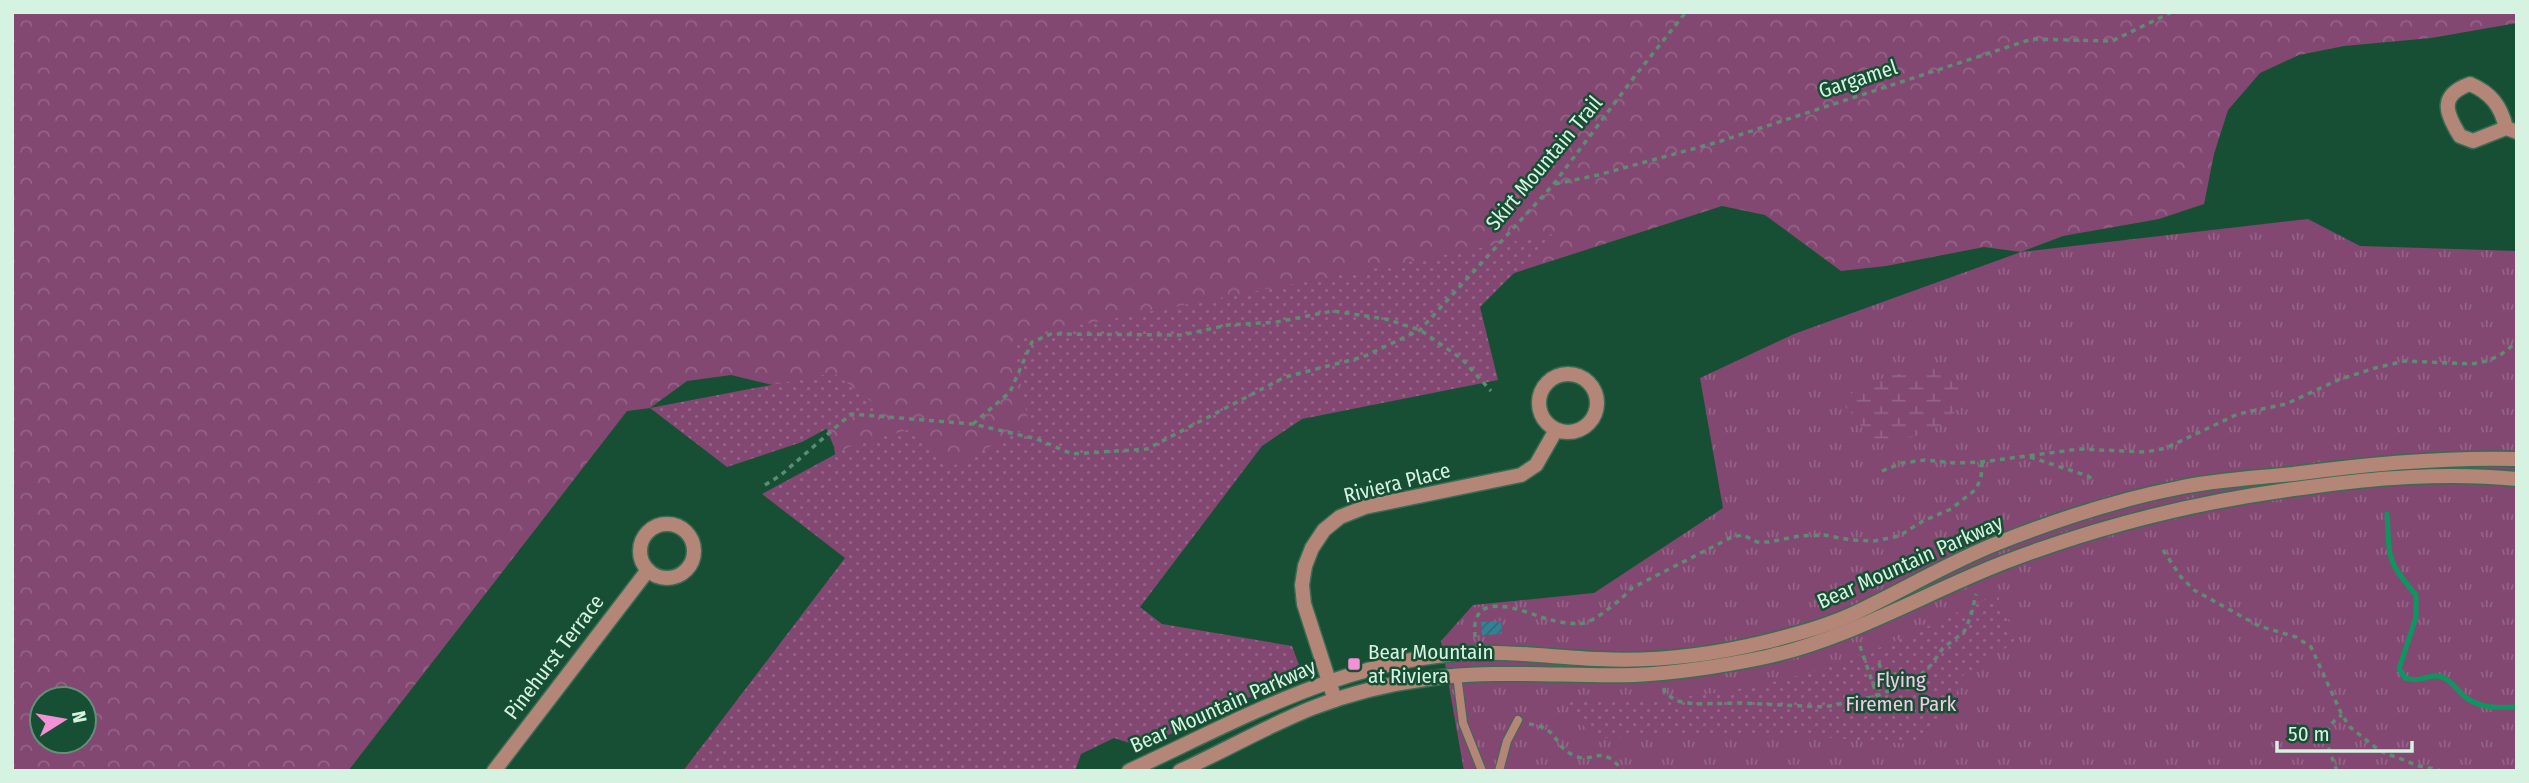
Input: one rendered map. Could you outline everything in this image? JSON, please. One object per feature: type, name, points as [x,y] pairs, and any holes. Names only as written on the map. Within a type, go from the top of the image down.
[{"type":"street","points":[[2470,84],[2486,91],[2502,111],[2511,130],[2473,141],[2460,136],[2447,110],[2450,96],[2459,88],[2470,84]]},
{"type":"street","points":[[1572,373],[1587,381],[1592,388],[1596,395],[1596,412],[1587,426],[1572,433],[1556,430],[1543,419],[1538,403],[1543,387],[1555,376],[1572,373]]},
{"type":"street","name":"Riviera Place","points":[[1335,700],[1304,604],[1302,585],[1312,548],[1324,530],[1340,517],[1365,507],[1521,475],[1536,465],[1556,430]]},
{"type":"street","name":"Bear Mountain Parkway","points":[[1129,771],[1281,699],[1329,680],[1384,665],[1456,654],[1497,653],[1634,660],[1703,654],[1832,623],[1968,555],[2053,522],[2146,495],[2181,487],[2354,466],[2464,458],[2517,459]]},
{"type":"street","name":"Bear Mountain Parkway","points":[[1180,771],[1294,715],[1335,700],[1391,685],[1457,675],[1497,673],[1659,674],[1738,663],[1835,637],[2004,563],[2060,542],[2151,514],[2220,499],[2356,480],[2416,475],[2517,479]]},
{"type":"street","name":"Pinehurst Terrace","points":[[494,771],[648,570]]},
{"type":"lane","points":[[1457,675],[1463,723],[1482,771]]},
{"type":"lane","points":[[1499,771],[1507,741],[1518,720]]},
{"type":"path","name":"Skirt Mountain Trail","points":[[1420,330],[1552,185],[1686,12]]},
{"type":"path","name":"Gargamel","points":[[1552,185],[1718,142],[2032,39],[2112,41],[2172,12]]},
{"type":"path","points":[[973,424],[1010,392],[1032,342],[1051,334],[1182,335],[1333,311],[1387,319],[1420,330],[1462,359],[1491,391]]},
{"type":"path","points":[[765,485],[781,475],[851,414],[973,424],[1037,439],[1072,454],[1147,449],[1285,377],[1363,357],[1420,330]]},
{"type":"path","points":[[1882,471],[1918,460],[1982,462],[2079,449],[2123,453],[2166,448],[2238,414],[2286,404],[2338,380],[2375,368],[2404,361],[2472,364],[2487,361],[2517,342]]},
{"type":"path","points":[[2028,456],[2094,480]]},
{"type":"path","points":[[1475,637],[1475,621],[1480,612],[1487,608],[1513,607],[1549,620],[1583,624],[1620,602],[1632,588],[1732,537],[1743,535],[1757,542],[1769,542],[1799,536],[1824,535],[1874,541],[1899,536],[1923,521],[1951,509],[1975,490],[1981,479],[1982,462]]},
{"type":"path","points":[[2163,550],[2181,577],[2194,590],[2259,626],[2296,637],[2311,648],[2350,727],[2381,751],[2419,766],[2443,771]]},
{"type":"path","points":[[1659,674],[1665,693],[1685,704],[1742,703],[1825,707],[1877,696],[1916,679],[1931,665],[1943,648],[1964,632],[1976,594]]},
{"type":"path","points":[[1860,646],[1877,696]]},
{"type":"path","points":[[1879,663],[1884,679]]},
{"type":"path","points":[[1873,684],[1897,673],[1906,685]]},
{"type":"path","points":[[2337,771],[2327,742],[2327,730],[2331,722],[2342,715]]},
{"type":"path","points":[[1518,720],[1546,727],[1573,755],[1607,756],[1623,771]]},
{"type":"green space","points":[[12,12],[2517,12],[2517,23],[2431,38],[2344,46],[2299,55],[2260,73],[2228,110],[2214,154],[2204,204],[2159,219],[2063,236],[2021,252],[1984,247],[1886,266],[1841,271],[1765,215],[1722,206],[1449,294],[846,558],[847,536],[834,447],[818,408],[777,386],[731,375],[687,381],[650,408],[627,411],[348,771],[12,771]]},
{"type":"green space","points":[[2308,219],[2360,246],[2517,251],[2517,771],[1464,771],[1441,641],[1473,605],[1594,593],[1723,508],[1700,378],[1794,334],[2021,252]]},
{"type":"green space","points":[[1553,234],[1480,307],[1498,380],[1302,419],[1262,446],[1140,607],[1162,624],[1292,646],[1302,673],[1142,747],[1114,738],[1081,754],[1075,771],[683,771],[845,558],[762,494],[858,442],[908,430],[955,465],[1029,426],[1012,338]]},
{"type":"green space","points":[[1935,367],[1951,371],[1960,397],[1951,417],[1930,431],[1888,444],[1878,443],[1867,434],[1843,402],[1861,387],[1873,382]]},
{"type":"green space","points":[[834,373],[881,409],[848,417],[802,442],[727,467],[650,408]]},
{"type":"green space","name":"Flying Firemen Park","points":[[1997,594],[2016,639],[1999,654],[1960,677],[1952,712],[1942,723],[1911,744],[1778,734],[1594,738],[1562,700],[1678,697],[1717,693],[1792,677],[1883,646]]},
{"type":"building","points":[[1501,621],[1502,634],[1482,635],[1481,622]]},
{"type":"waterway","points":[[2387,514],[2391,558],[2416,595],[2416,617],[2399,669],[2405,678],[2415,680],[2442,677],[2464,696],[2480,705],[2517,707]]},
{"type":"place","name":"Bear Mountain at Riviera","points":[[1354,664]]}]
